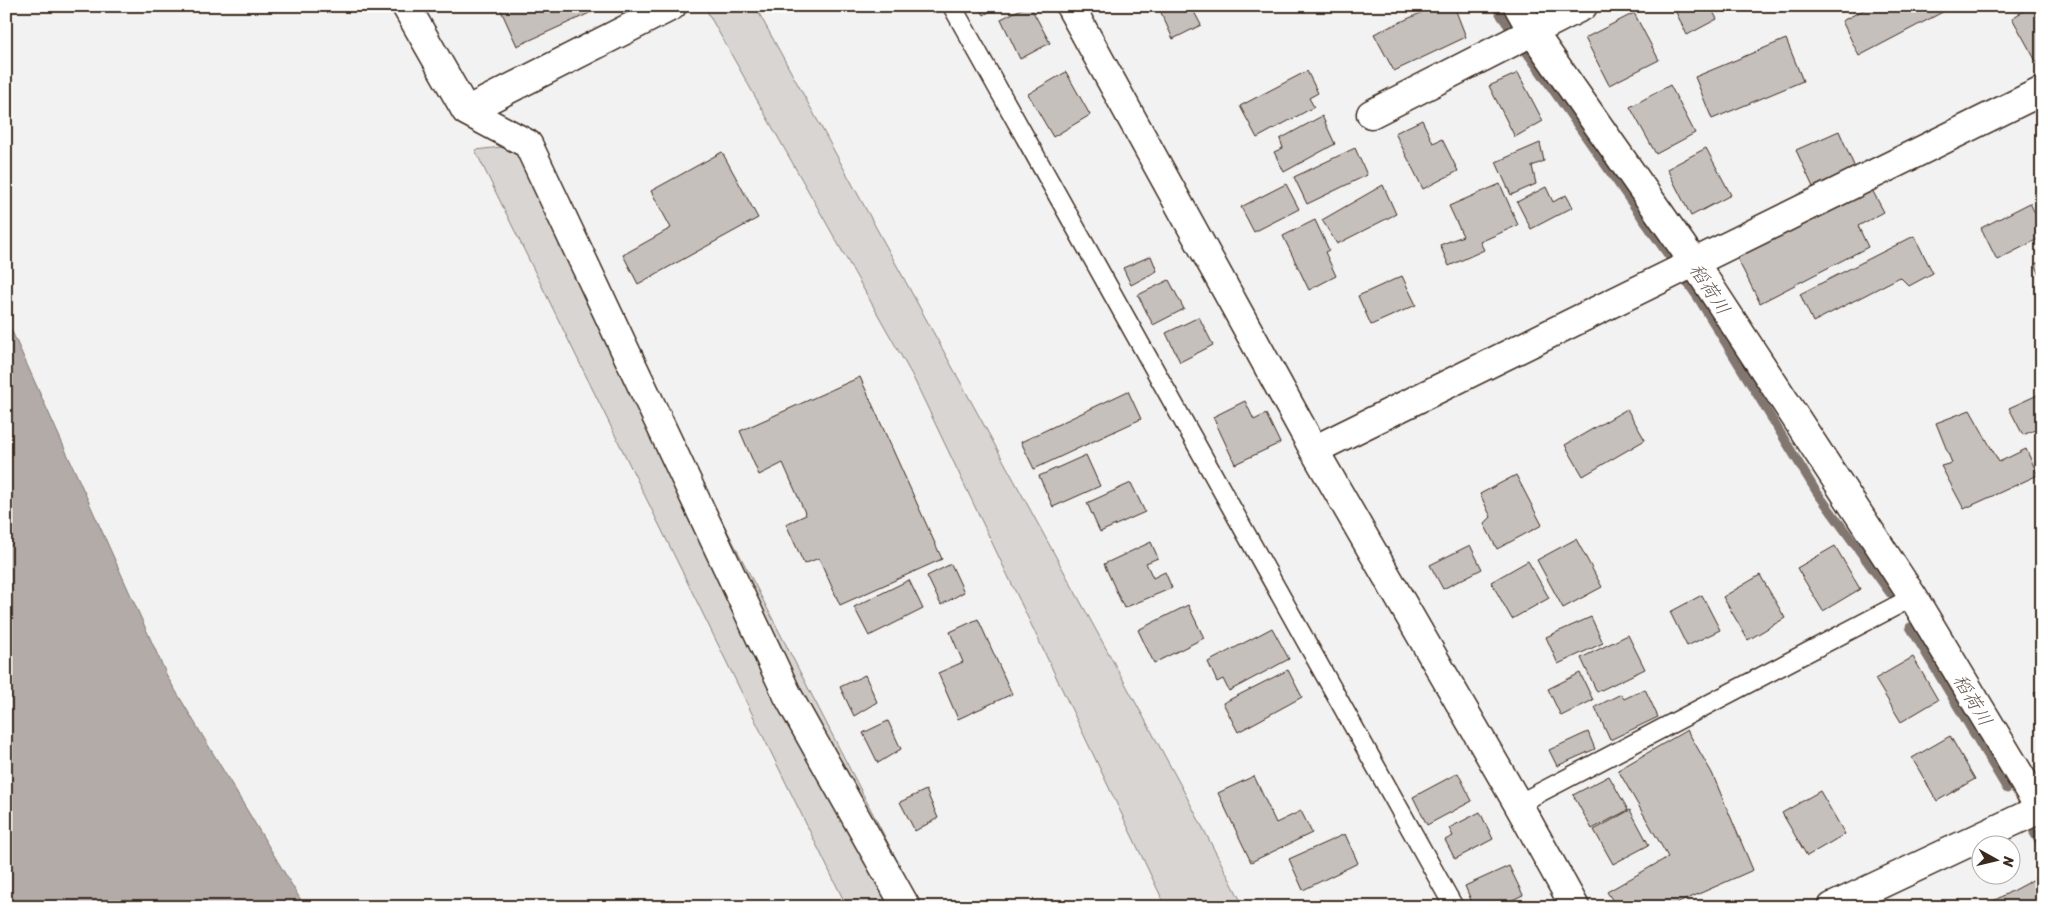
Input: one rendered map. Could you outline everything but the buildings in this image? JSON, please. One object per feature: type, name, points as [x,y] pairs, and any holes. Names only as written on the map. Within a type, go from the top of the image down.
[{"type":"street","points":[[406,6],[466,111],[528,144],[788,696],[906,907]]},
{"type":"street","points":[[466,111],[672,6]]},
{"type":"street","points":[[1070,6],[1314,450],[1518,804],[1575,907]]},
{"type":"street","points":[[1518,6],[1532,31],[1694,264],[1912,597],[2041,810],[1832,907]]},
{"type":"street","points":[[1371,114],[1583,6]]},
{"type":"street","points":[[1314,450],[2042,91]]},
{"type":"lane","points":[[952,6],[1454,907]]},
{"type":"lane","points":[[1518,804],[1912,597]]},
{"type":"shaded area","points":[[704,6],[755,6],[1179,782],[1244,907],[1166,907],[912,375]]},
{"type":"shaded area","points":[[528,144],[921,907],[847,907],[475,150]]},
{"type":"shaded area","points":[[6,318],[168,678],[305,907],[6,907]]},
{"type":"waterway","name":"稻荷川","points":[[1496,6],[1698,298],[1816,491],[1890,593]]},
{"type":"waterway","name":"稻荷川","points":[[1910,627],[2007,789]]},
{"type":"waterway","name":"稻荷川","points":[[2034,833],[2042,846]]}]
